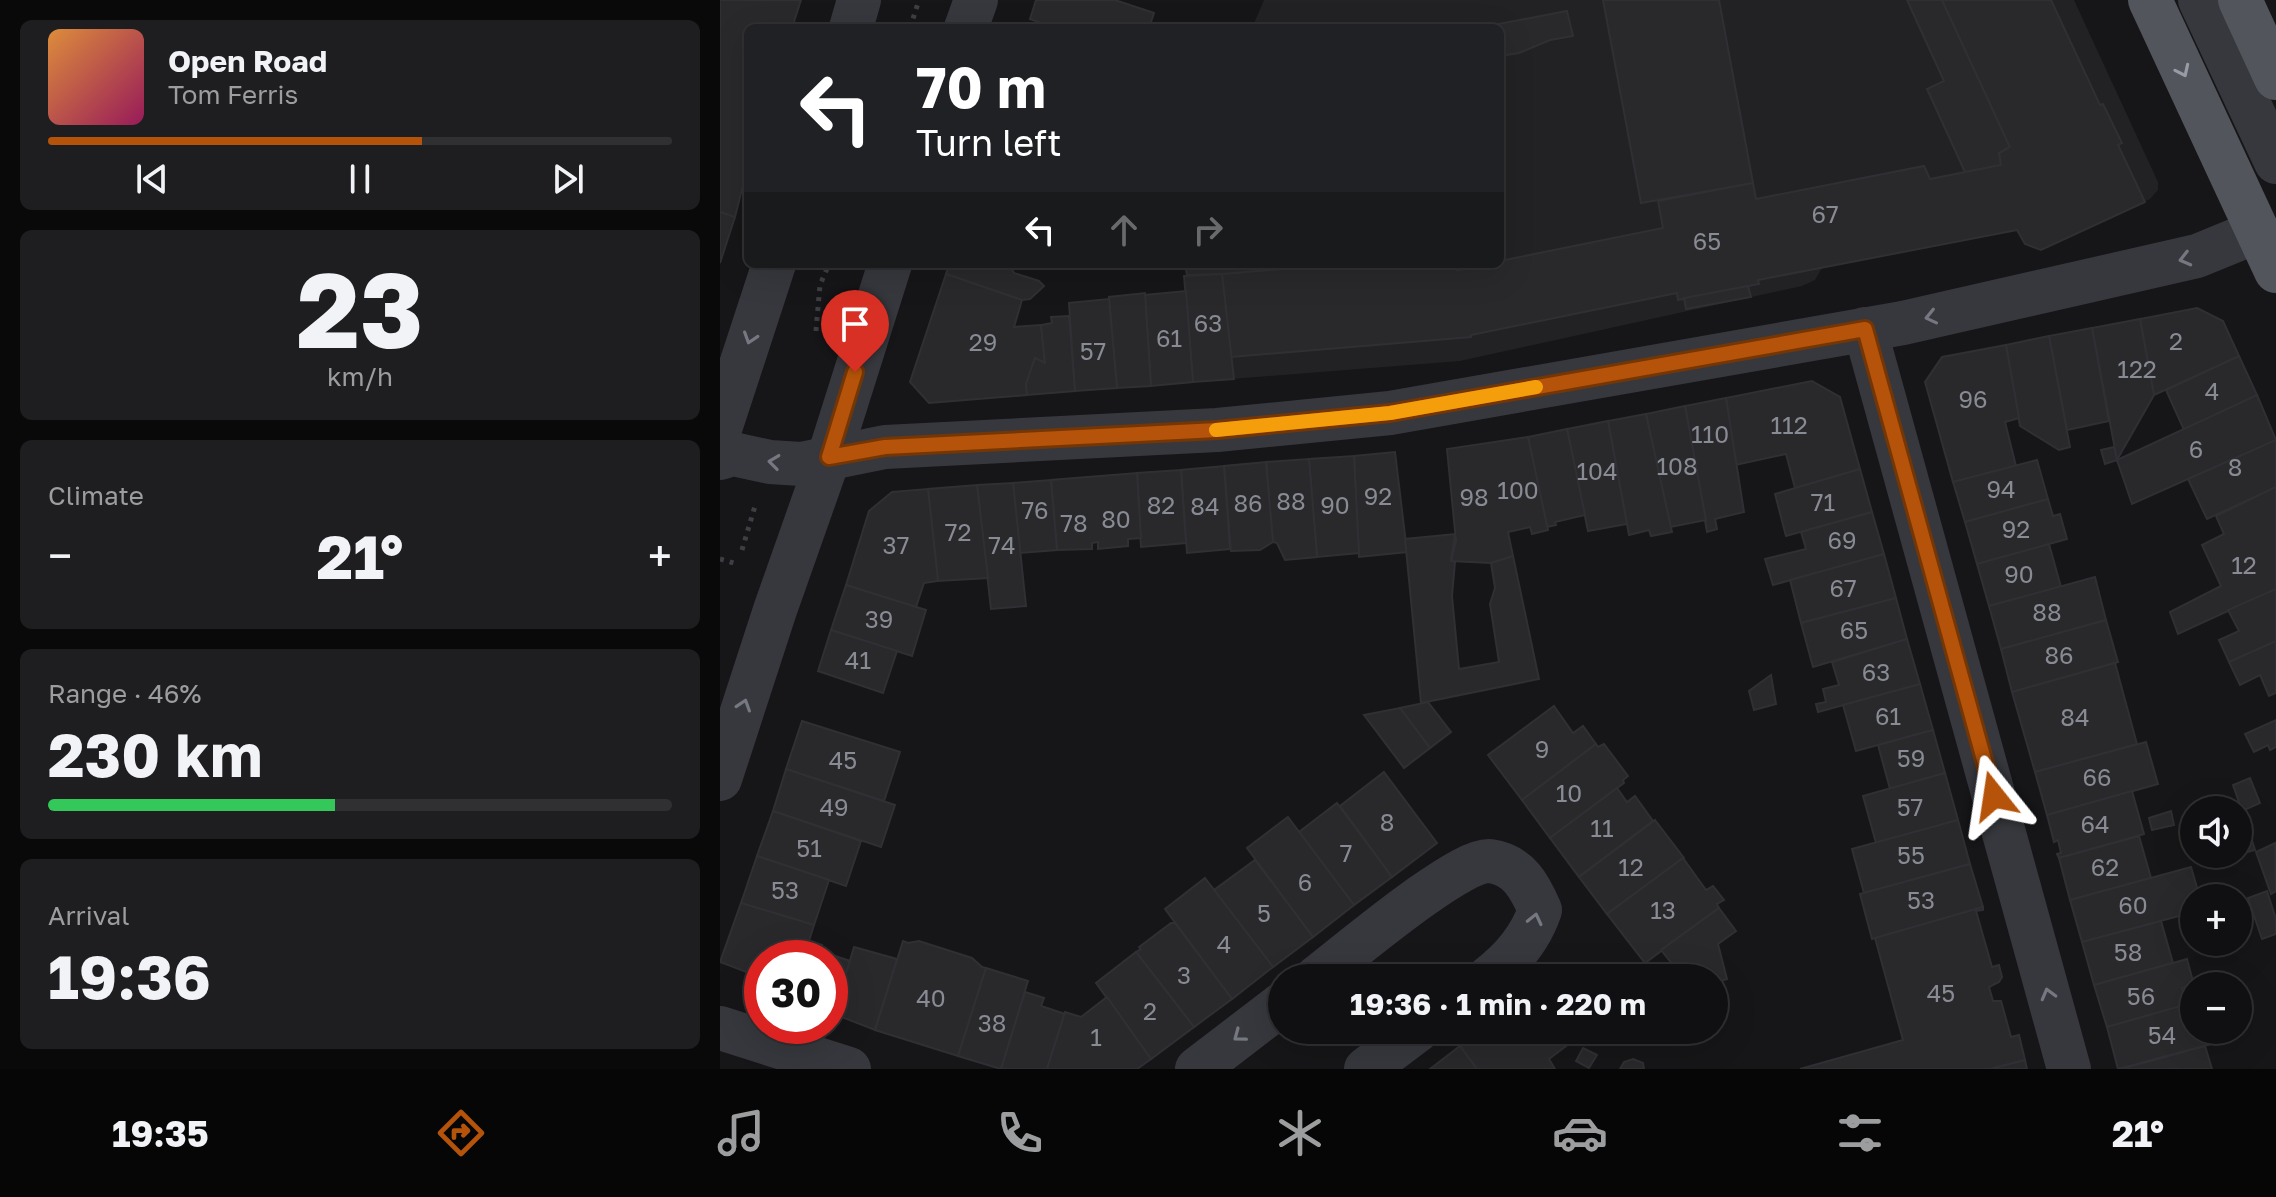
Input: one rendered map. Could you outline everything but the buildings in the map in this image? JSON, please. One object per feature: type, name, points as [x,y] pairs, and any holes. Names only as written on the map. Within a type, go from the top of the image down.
[{"type":"main road","points":[[2150,0],[2276,271]]},
{"type":"main road","points":[[2240,0],[2276,78]]},
{"type":"street","points":[[852,24],[859,0]]},
{"type":"street","points":[[967,24],[976,0]]},
{"type":"street","points":[[2200,0],[2276,162]]},
{"type":"street","points":[[720,458],[733,454],[770,462],[801,464],[885,447],[1217,430],[1390,413],[1865,329],[2197,256],[2258,231]]},
{"type":"street","points":[[720,429],[773,268]]},
{"type":"street","points":[[720,779],[829,457],[889,268]]},
{"type":"street","points":[[1865,329],[2069,1069]]},
{"type":"street","points":[[1334,964],[1453,874],[1487,860],[1509,866],[1529,884],[1540,910],[1532,932],[1506,964]]},
{"type":"street","points":[[1197,1069],[1268,1015]]},
{"type":"street","points":[[720,1028],[849,1069]]},
{"type":"street","points":[[1366,1069],[1399,1044]]},
{"type":"path","points":[[911,24],[919,0]]},
{"type":"path","points":[[733,577],[758,497]]},
{"type":"path","points":[[720,559],[737,564]]},
{"type":"shaded area","points":[[1264,0],[2074,0],[2158,182],[2158,190],[2150,199],[2041,250],[2025,244],[2016,230],[1822,268],[1815,280],[1802,286],[1460,361],[1193,382],[1186,291],[1189,268],[1504,268],[1504,24],[1254,24]]},
{"type":"slow traffic","points":[[1216,430],[1390,413],[1536,387]]},
{"type":"route","points":[[855,372],[829,457],[885,447],[1217,430],[1390,413],[1865,329],[1994,796]]}]
